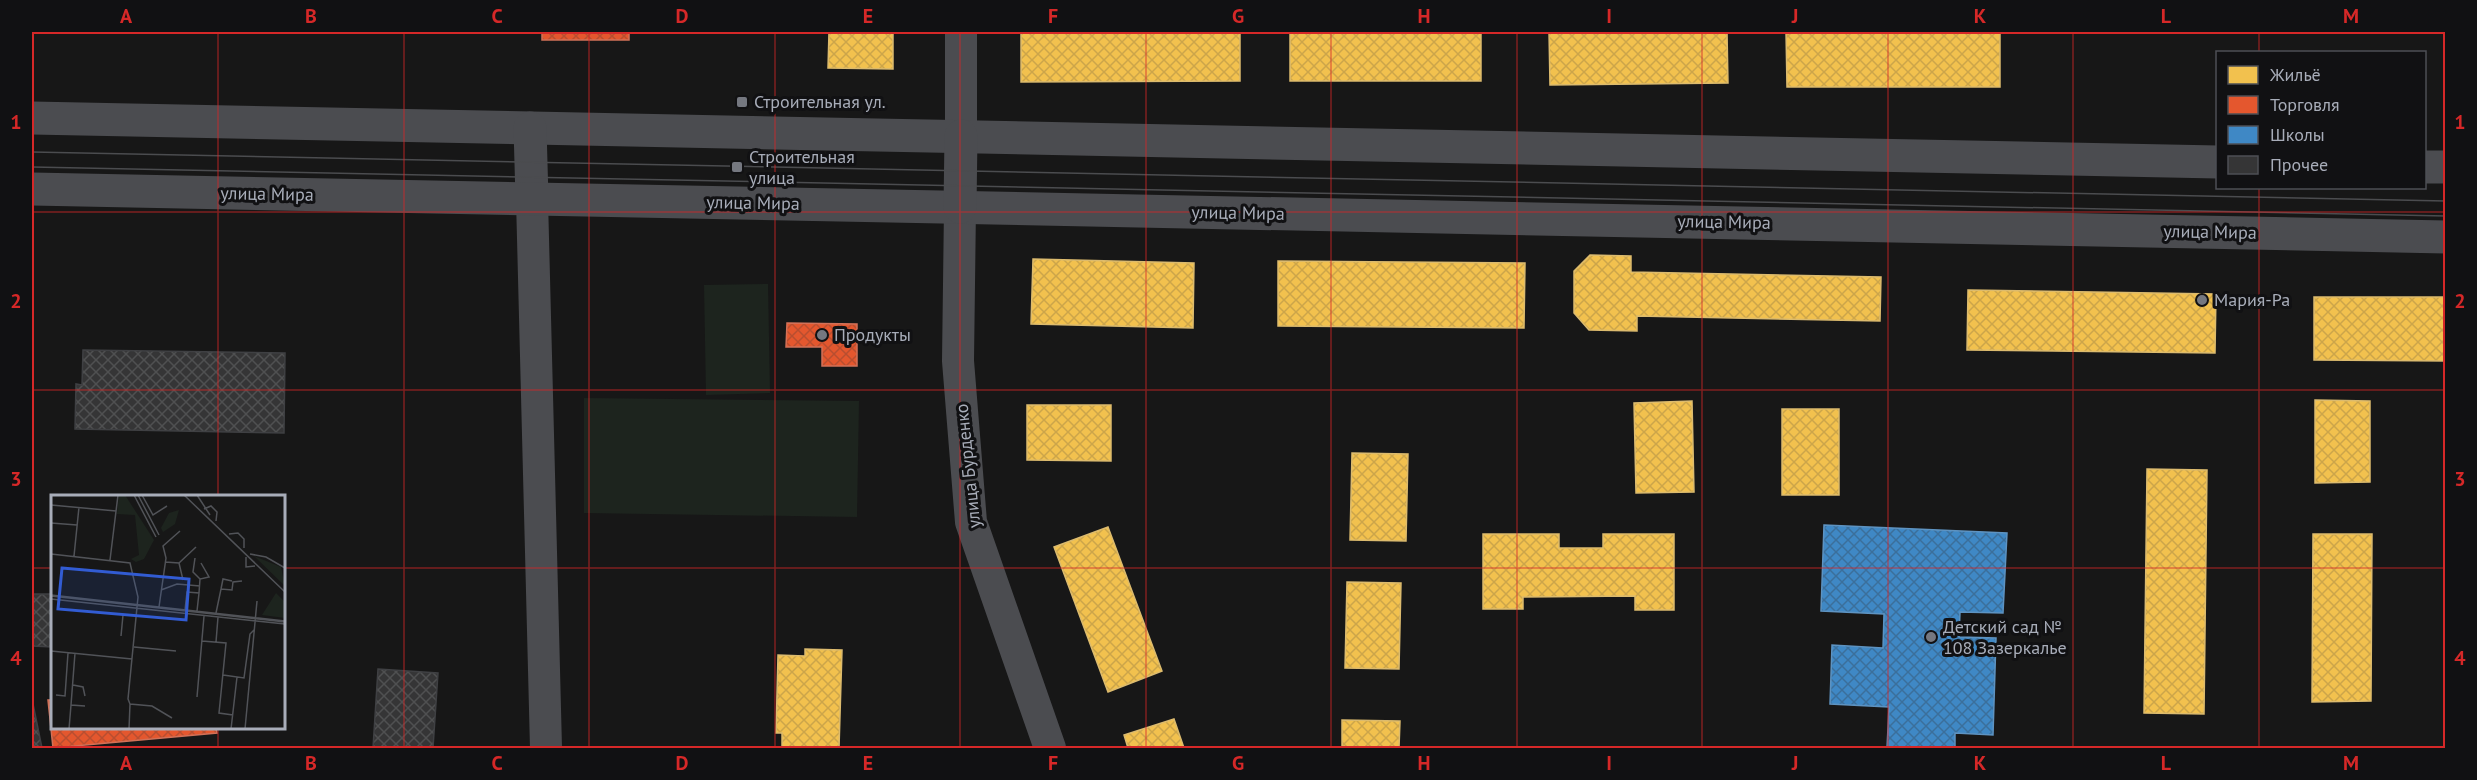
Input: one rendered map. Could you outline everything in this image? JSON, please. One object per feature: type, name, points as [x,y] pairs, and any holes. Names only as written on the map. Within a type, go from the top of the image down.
[{"type":"street","points":[[960,32],[960,207]]},
{"type":"street","points":[[32,118],[2216,162]]},
{"type":"street","points":[[530,128],[546,748]]},
{"type":"street","points":[[2426,167],[2445,167]]},
{"type":"street","name":"улица Мира","points":[[32,189],[2445,237]]},
{"type":"street","name":"улица Бурденко","points":[[960,207],[958,361],[971,522],[1050,748]]},
{"type":"shaded area","points":[[768,284],[770,393],[706,395],[704,285]]},
{"type":"shaded area","points":[[584,398],[859,401],[857,517],[584,513]]},
{"type":"building: Жильё","points":[[829,32],[893,32],[893,69],[828,68]]},
{"type":"building: Жильё","points":[[1021,32],[1240,32],[1240,81],[1021,82]]},
{"type":"building: Жильё","points":[[1290,32],[1481,32],[1481,81],[1290,81]]},
{"type":"building: Жильё","points":[[1549,32],[1727,32],[1728,83],[1550,85]]},
{"type":"building: Жильё","points":[[1786,32],[2000,32],[2000,87],[1787,87]]},
{"type":"building: Жильё","points":[[1590,255],[1631,256],[1631,272],[1881,277],[1880,321],[1637,316],[1637,331],[1589,330],[1574,313],[1574,271]]},
{"type":"building: Жильё","points":[[1033,259],[1194,263],[1193,328],[1031,324]]},
{"type":"building: Жильё","points":[[1278,261],[1525,263],[1524,328],[1278,326]]},
{"type":"building: Жильё","points":[[1968,290],[2216,294],[2215,353],[1967,350]]},
{"type":"building: Жильё","points":[[2314,297],[2446,297],[2446,361],[2314,360]]},
{"type":"building: Жильё","points":[[2315,400],[2370,401],[2370,482],[2315,483]]},
{"type":"building: Жильё","points":[[1692,401],[1694,492],[1636,493],[1634,403]]},
{"type":"building: Жильё","points":[[1027,405],[1111,405],[1111,461],[1027,460]]},
{"type":"building: Жильё","points":[[1782,409],[1839,409],[1839,495],[1782,495]]},
{"type":"building: Жильё","points":[[1352,453],[1408,454],[1406,541],[1350,540]]},
{"type":"building: Жильё","points":[[2147,469],[2207,470],[2204,714],[2144,713]]},
{"type":"building: Жильё","points":[[1108,527],[1162,671],[1108,692],[1054,547]]},
{"type":"building: Жильё","points":[[1483,534],[1559,534],[1559,548],[1603,548],[1603,534],[1674,534],[1674,610],[1635,610],[1635,596],[1523,597],[1523,609],[1483,609]]},
{"type":"building: Жильё","points":[[2313,534],[2372,534],[2371,701],[2312,702]]},
{"type":"building: Жильё","points":[[1347,582],[1401,583],[1399,669],[1345,668]]},
{"type":"building: Жильё","points":[[805,649],[842,650],[839,748],[782,748],[782,733],[776,733],[778,655],[805,656]]},
{"type":"building: Жильё","points":[[1174,719],[1184,748],[1128,748],[1124,735]]},
{"type":"building: Жильё","points":[[1342,720],[1400,721],[1399,748],[1342,748]]},
{"type":"building: Торговля","points":[[542,32],[629,32],[629,40],[542,40]]},
{"type":"building: Торговля","name":"Продукты","points":[[787,323],[857,324],[857,366],[822,366],[822,347],[786,347]]},
{"type":"building: Торговля","points":[[48,700],[51,700],[51,729]]},
{"type":"building: Торговля","points":[[51,729],[216,729],[217,733],[53,748]]},
{"type":"building: Школы","name":"Детский сад № 108 Зазеркалье","points":[[1824,525],[2007,533],[2003,613],[1960,612],[1959,637],[1996,638],[1993,735],[1955,733],[1955,748],[1887,748],[1889,707],[1830,704],[1832,645],[1883,648],[1884,614],[1821,611]]},
{"type":"building: Прочее","points":[[83,350],[285,353],[284,433],[75,429],[76,384],[82,385]]},
{"type":"building: Прочее","points":[[32,594],[51,594],[51,647],[32,646]]},
{"type":"building: Прочее","points":[[378,669],[438,673],[433,748],[373,748]]},
{"type":"building: Прочее","points":[[32,699],[42,748],[32,748]]},
{"type":"tram line","points":[[32,152],[2446,201]]},
{"type":"tram line","points":[[32,167],[2446,216]]},
{"type":"place","name":"Строительная ул.","points":[[742,102]]},
{"type":"place","name":"Строительная улица","points":[[737,167]]},
{"type":"place","name":"Мария-Ра","points":[[2202,300]]},
{"type":"place","name":"Продукты","points":[[822,335]]},
{"type":"place","name":"Детский сад № 108 Зазеркалье","points":[[1931,637]]}]
